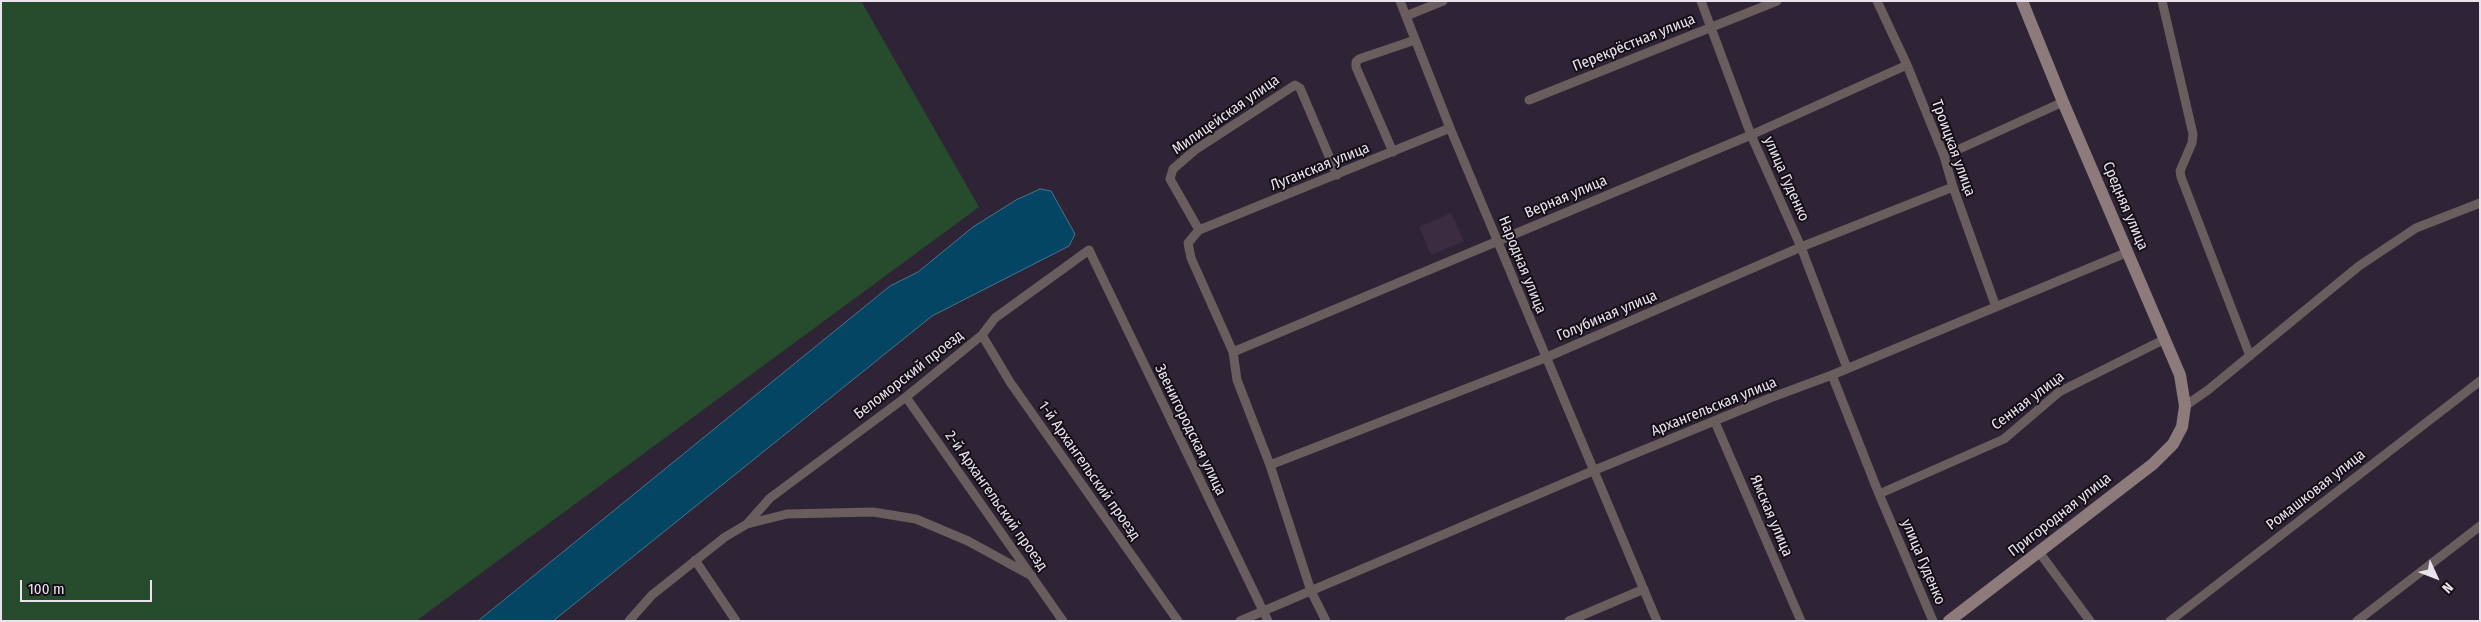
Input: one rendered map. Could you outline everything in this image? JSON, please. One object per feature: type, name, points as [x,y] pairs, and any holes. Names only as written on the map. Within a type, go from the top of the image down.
[{"type":"street","name":"Народная улица","points":[[1400,1],[1545,358],[1595,470],[1657,621]]},
{"type":"street","points":[[1406,16],[1443,1]]},
{"type":"street","name":"улица Гуденко","points":[[1701,1],[1751,135],[1801,247],[1847,368]]},
{"type":"street","name":"Перекрёстная улица","points":[[1529,100],[1776,1]]},
{"type":"street","name":"Троицкая улица","points":[[1878,1],[1907,65],[1944,156],[1953,188],[1996,307]]},
{"type":"street","name":"Средняя улица","points":[[2022,1],[2062,102],[2180,375],[2186,406],[2182,427]]},
{"type":"street","points":[[2162,1],[2193,134],[2192,143],[2180,171],[2181,177],[2250,356]]},
{"type":"street","points":[[1393,152],[1356,67],[1359,58],[1415,40]]},
{"type":"street","name":"Верная улица","points":[[1233,352],[1751,135],[1907,65]]},
{"type":"street","name":"Милицейская улица","points":[[1199,230],[1170,179],[1173,169],[1195,150],[1295,85],[1300,88],[1337,175]]},
{"type":"street","points":[[1944,156],[2062,102]]},
{"type":"street","name":"Луганская улица","points":[[1199,230],[1450,128]]},
{"type":"street","name":"Голубиная улица","points":[[1270,465],[1545,358],[1801,247],[1953,188]]},
{"type":"street","points":[[2186,406],[2318,302],[2359,266],[2416,228],[2480,203]]},
{"type":"street","points":[[1199,230],[1188,242],[1191,258],[1233,352],[1237,380],[1270,465],[1311,591],[1326,621]]},
{"type":"street","name":"Беломорский проезд","points":[[747,524],[770,498],[906,397],[982,335],[995,318],[1089,250]]},
{"type":"street","name":"Звенигородская улица","points":[[1089,250],[1268,621]]},
{"type":"street","name":"Архангельская улица","points":[[1262,611],[1595,470],[1770,398],[1832,375],[2128,252]]},
{"type":"street","name":"1-й Архангельский проезд","points":[[982,335],[1010,382],[1178,621]]},
{"type":"street","name":"Сенная улица","points":[[1879,494],[2004,439],[2059,392],[2165,339]]},
{"type":"street","name":"улица Гуденко","points":[[1832,375],[1879,494],[1933,621]]},
{"type":"street","name":"Ромашковая улица","points":[[2170,621],[2480,381]]},
{"type":"street","name":"2-й Архангельский проезд","points":[[906,397],[1063,621]]},
{"type":"street","name":"Ямская улица","points":[[1715,422],[1801,621]]},
{"type":"street","name":"Пригородная улица","points":[[1949,621],[2153,464],[2173,444],[2182,427]]},
{"type":"street","name":"Беломорский проезд","points":[[630,621],[652,594],[725,537],[747,524],[787,514],[873,512],[916,519],[968,540],[1032,576]]},
{"type":"street","points":[[2357,621],[2480,526]]},
{"type":"street","points":[[2039,552],[2090,621]]},
{"type":"street","points":[[695,560],[736,621]]},
{"type":"street","points":[[1568,621],[1644,589]]},
{"type":"street","points":[[1240,621],[1262,611]]},
{"type":"shaded area","points":[[1451,213],[1464,241],[1431,255],[1419,227]]},
{"type":"green space","points":[[1,1],[861,1],[979,207],[416,621],[1,621]]},
{"type":"water","points":[[1040,189],[1051,191],[1075,234],[1069,246],[932,316],[553,621],[478,621],[890,286],[918,272],[973,227],[1016,200]]}]
